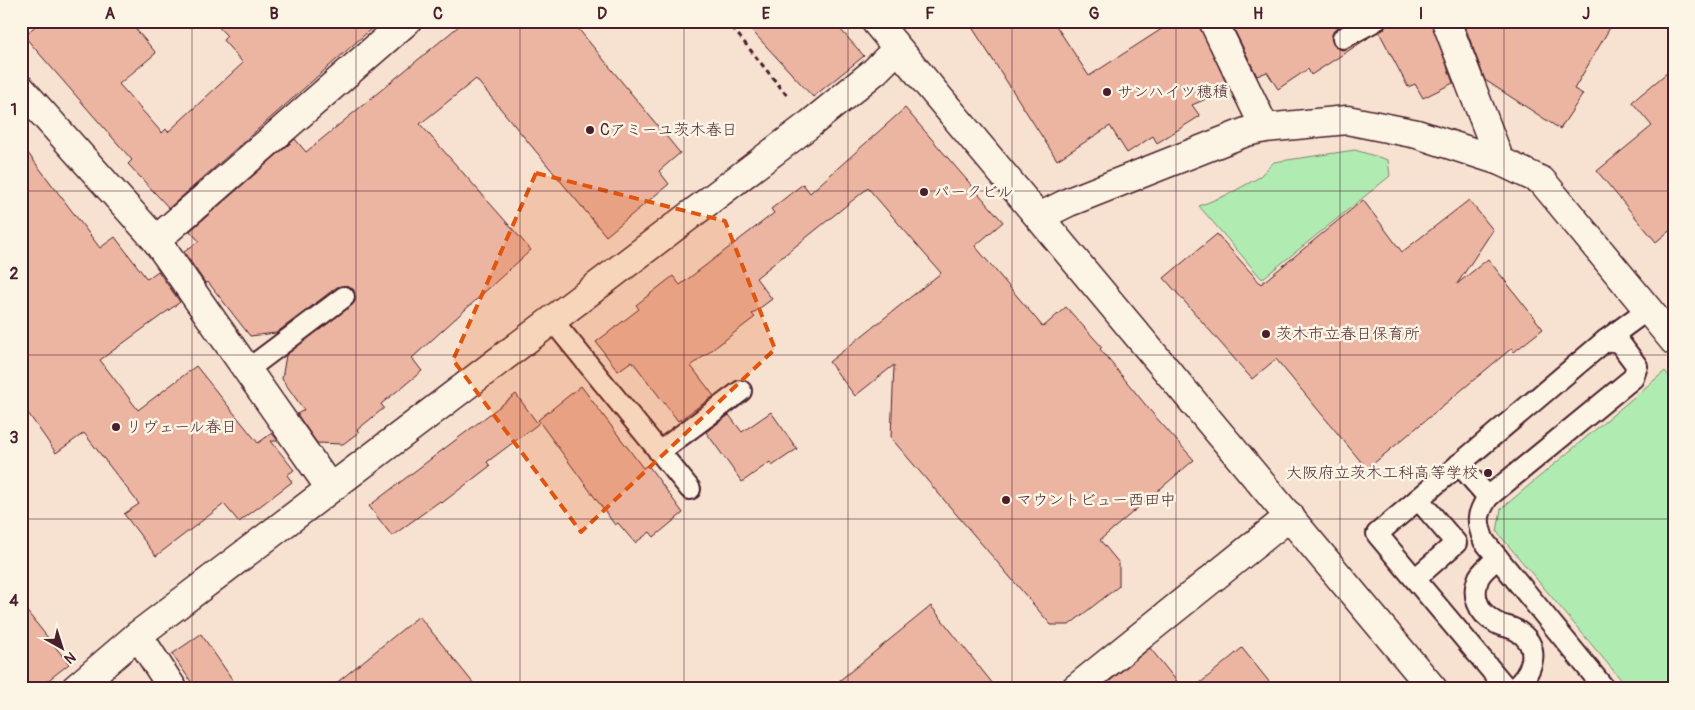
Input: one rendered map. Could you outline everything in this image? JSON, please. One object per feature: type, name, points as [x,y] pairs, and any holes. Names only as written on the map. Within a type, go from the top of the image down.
[{"type":"street","points":[[156,240],[407,21]]},
{"type":"street","points":[[875,21],[1433,689]]},
{"type":"street","points":[[1212,21],[1264,128]]},
{"type":"street","points":[[1446,21],[1500,161]]},
{"type":"street","points":[[75,689],[138,635],[810,124],[874,71],[897,49]]},
{"type":"street","points":[[21,89],[156,240],[330,488]]},
{"type":"street","points":[[1040,217],[1069,202],[1246,132],[1264,128],[1347,120],[1417,134],[1500,161],[1542,181],[1674,341]]},
{"type":"street","points":[[1075,689],[1290,516]]},
{"type":"street","points":[[138,635],[173,689]]},
{"type":"lane","points":[[1343,38],[1375,21]]},
{"type":"lane","points":[[247,370],[344,297]]},
{"type":"lane","points":[[1507,689],[1377,534],[1606,340],[1647,310]]},
{"type":"lane","points":[[552,320],[690,489]]},
{"type":"lane","points":[[1605,689],[1498,558],[1479,530],[1478,513],[1488,497],[1633,378],[1637,366],[1619,342],[1606,340]]},
{"type":"lane","points":[[659,452],[741,391]]},
{"type":"lane","points":[[1459,464],[1488,497]]},
{"type":"lane","points":[[1414,579],[1456,543],[1418,499]]},
{"type":"lane","points":[[1498,558],[1480,576],[1474,592],[1477,603],[1485,615],[1496,624],[1510,626],[1522,633],[1530,646],[1533,660],[1529,672],[1513,689]]},
{"type":"path","points":[[727,21],[810,124]]},
{"type":"highlighted area","points":[[536,173],[725,221],[775,349],[581,532],[453,360]]},
{"type":"green space","points":[[1355,150],[1388,160],[1390,176],[1262,279],[1199,206],[1229,194],[1258,178],[1274,162]]},
{"type":"green space","points":[[1665,371],[1674,382],[1674,689],[1629,689],[1497,532],[1501,509]]},
{"type":"building","points":[[41,21],[129,21],[156,53],[119,84],[162,133],[166,129],[168,132],[243,63],[223,40],[227,36],[213,21],[380,21],[169,208],[128,164],[132,160],[24,36]]},
{"type":"building","points":[[465,21],[572,21],[680,153],[659,171],[669,184],[606,236],[476,79],[420,124],[531,250],[412,358],[422,371],[381,404],[384,408],[357,430],[359,432],[343,444],[317,443],[297,414],[304,410],[282,379],[286,355],[351,306],[355,301],[354,290],[348,286],[337,287],[276,333],[250,336],[208,282],[206,284],[184,252],[199,241],[190,231],[295,139],[306,152]]},
{"type":"building","points":[[743,21],[833,21],[864,56],[813,97]]},
{"type":"building","name":"サンハイツ穂積","points":[[968,21],[1053,21],[1089,76],[1174,21],[1198,21],[1229,89],[1192,105],[1200,116],[1157,143],[1153,136],[1127,153],[1110,126],[1057,160]]},
{"type":"building","points":[[1230,21],[1349,21],[1337,28],[1331,37],[1333,44],[1342,50],[1368,38],[1311,75],[1308,69],[1278,89],[1267,72],[1257,76]]},
{"type":"building","points":[[1387,21],[1431,21],[1453,83],[1423,98],[1415,84],[1408,87],[1379,32],[1385,28]]},
{"type":"building","points":[[1463,21],[1614,21],[1574,89],[1583,94],[1560,129],[1485,80]]},
{"type":"building","points":[[1674,67],[1674,227],[1656,242],[1597,171],[1652,126],[1632,102]]},
{"type":"building","points":[[905,108],[1003,222],[975,246],[1043,327],[1066,307],[1102,347],[1100,349],[1153,414],[1194,460],[1100,540],[1119,563],[1119,586],[1069,625],[1051,625],[891,438],[894,365],[855,396],[829,362],[941,273],[868,188],[756,278],[772,299],[752,314],[755,317],[691,366],[714,396],[678,421],[632,361],[618,371],[596,342],[639,309],[636,305],[673,276],[680,285],[774,213],[771,209],[803,184],[810,193]]},
{"type":"building","points":[[21,144],[100,248],[115,237],[147,279],[158,271],[180,302],[100,360],[138,410],[196,366],[258,443],[272,433],[278,441],[271,441],[294,470],[287,475],[292,482],[239,522],[224,504],[156,556],[124,514],[139,504],[84,433],[56,453],[21,403]]},
{"type":"building","points":[[1363,200],[1402,252],[1469,200],[1493,230],[1457,284],[1488,259],[1543,329],[1514,352],[1512,348],[1367,469],[1276,359],[1252,379],[1164,278],[1217,234],[1261,284]]},
{"type":"building","points":[[581,386],[643,468],[648,465],[683,513],[654,537],[650,532],[635,543],[618,523],[615,525],[538,420]]},
{"type":"building","points":[[516,394],[538,424],[487,462],[490,466],[442,503],[440,501],[392,536],[369,506]]},
{"type":"building","points":[[771,412],[797,449],[772,466],[770,462],[742,482],[706,432],[729,415],[742,432]]},
{"type":"building","points":[[21,604],[69,664],[37,689],[21,689]]},
{"type":"building","points":[[931,606],[997,689],[829,689]]},
{"type":"building","points":[[419,616],[478,689],[329,689]]},
{"type":"building","points":[[201,634],[239,689],[196,689],[172,654]]},
{"type":"building","points":[[1150,648],[1183,689],[1100,689]]},
{"type":"building","points":[[1242,648],[1275,689],[1193,689]]},
{"type":"place","name":"サンハイツ穂積","points":[[1107,92]]},
{"type":"place","name":"Cアミーユ茨木春日","points":[[590,130]]},
{"type":"place","name":"パークビル","points":[[924,192]]},
{"type":"place","name":"茨木市立春日保育所","points":[[1266,334]]},
{"type":"place","name":"リヴェール春日","points":[[116,427]]},
{"type":"place","name":"大阪府立茨木工科高等学校","points":[[1488,473]]},
{"type":"place","name":"マウントビュー西田中","points":[[1006,500]]}]
